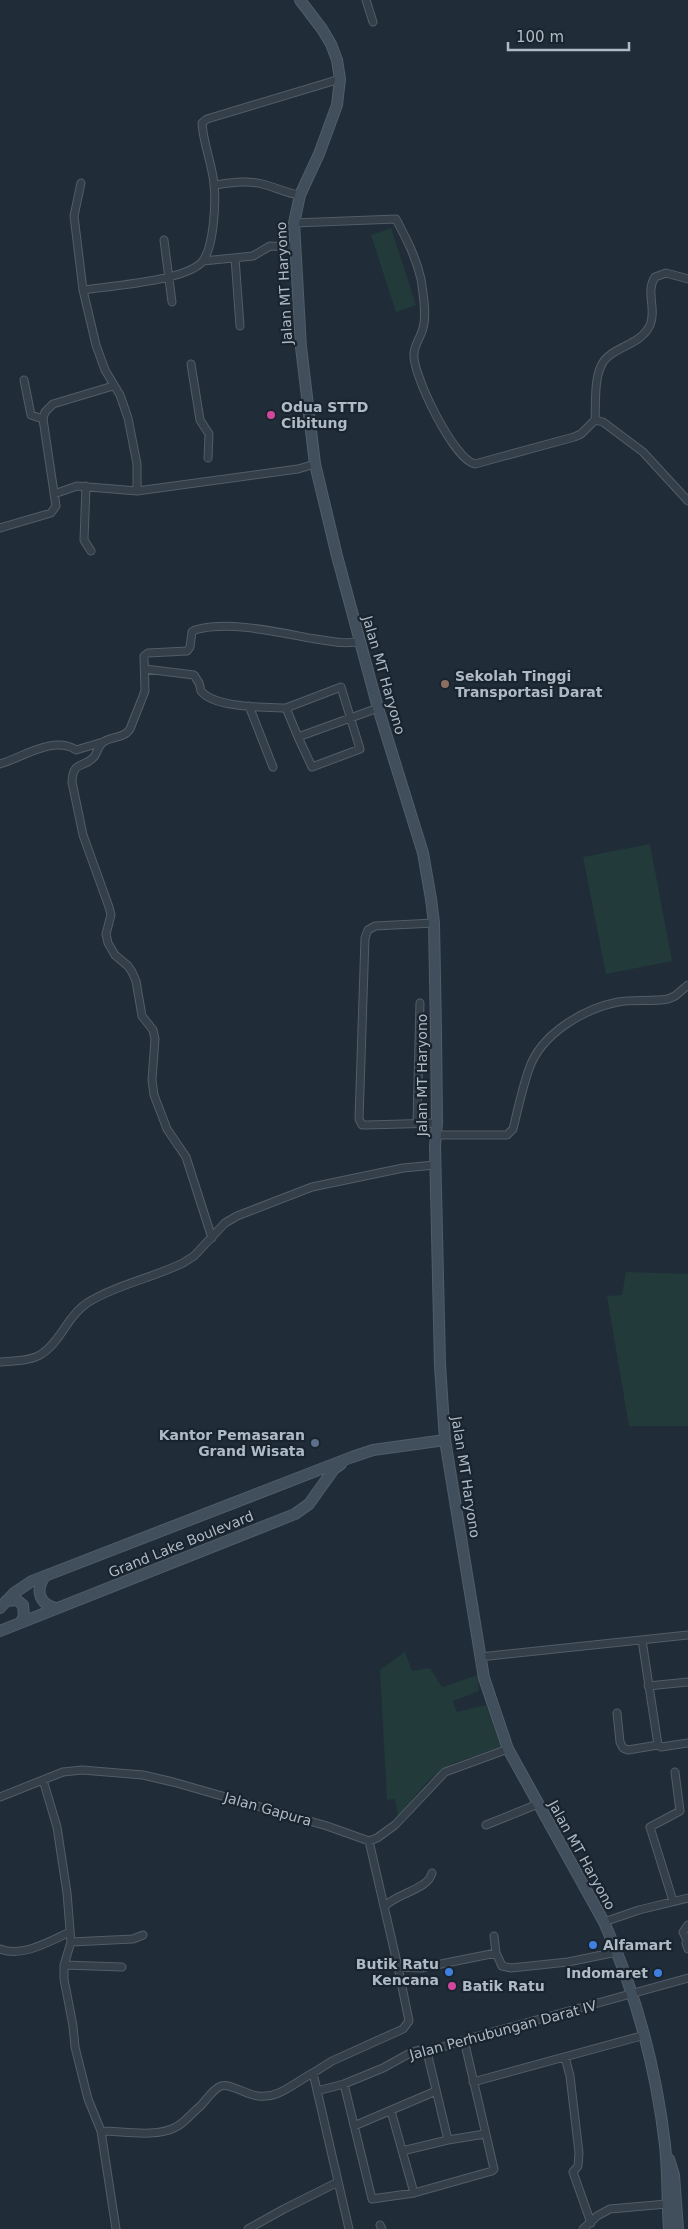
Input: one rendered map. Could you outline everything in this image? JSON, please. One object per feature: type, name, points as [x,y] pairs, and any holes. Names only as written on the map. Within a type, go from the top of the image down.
[{"type":"main road","name":"Jalan MT Haryono","points":[[300,0],[331,44],[337,60],[340,79],[337,105],[319,154],[300,195],[294,222],[301,347],[315,464],[337,556],[378,708],[423,853],[434,923],[437,1124],[435,1165],[440,1365],[445,1440],[480,1657],[488,1696],[508,1749],[604,1922],[632,1994],[652,2062],[665,2146],[669,2229]]},
{"type":"main road","name":"Grand Lake Boulevard","points":[[3,1605],[22,1586],[45,1576],[352,1457],[382,1449],[445,1440]]},
{"type":"main road","name":"Grand Lake Boulevard","points":[[0,1631],[295,1514],[309,1504],[334,1469],[352,1457]]},
{"type":"main road","points":[[45,1576],[40,1583],[39,1594],[46,1605],[56,1608]]},
{"type":"main road","points":[[3,1605],[17,1600],[23,1605],[24,1611],[21,1622]]},
{"type":"main road","name":"Jalan MT Haryono","points":[[665,2146],[674,2175],[678,2229]]},
{"type":"street","points":[[366,0],[373,22]]},
{"type":"street","points":[[203,261],[211,237],[215,206],[214,185],[202,123],[340,79]]},
{"type":"street","points":[[214,185],[239,182],[260,184],[282,192],[300,195]]},
{"type":"street","points":[[81,183],[74,216],[83,290],[96,345],[105,370],[120,395],[128,418],[137,464],[137,491]]},
{"type":"street","points":[[294,222],[396,219],[411,249],[421,279],[424,318],[423,328],[414,354],[415,362],[430,404],[445,433],[470,463],[475,464],[581,434],[595,420],[601,366],[607,358],[636,342],[650,326],[653,316],[650,286],[655,277],[666,273],[688,279]]},
{"type":"street","points":[[164,240],[172,302]]},
{"type":"street","points":[[83,290],[170,277],[190,271],[203,261],[253,256],[270,246],[294,247]]},
{"type":"street","points":[[235,258],[240,326]]},
{"type":"street","points":[[191,364],[200,420],[209,434],[208,458]]},
{"type":"street","points":[[24,380],[30,414],[43,419]]},
{"type":"street","points":[[0,528],[51,513],[56,506],[43,419],[44,412],[52,404],[113,386]]},
{"type":"street","points":[[595,420],[602,422],[643,452],[688,500]]},
{"type":"street","points":[[54,494],[77,486],[137,491],[298,469],[315,464]]},
{"type":"street","points":[[86,486],[84,540],[91,550]]},
{"type":"street","points":[[0,764],[18,759],[38,748],[70,746],[76,750],[127,733],[145,691],[144,656],[148,653],[184,652],[190,647],[192,632],[201,628],[243,628],[341,643],[361,641]]},
{"type":"street","points":[[145,669],[194,675],[204,696],[249,706],[286,708],[340,687],[360,749],[314,768],[311,766],[286,708]]},
{"type":"street","points":[[249,706],[273,767]]},
{"type":"street","points":[[298,737],[378,708]]},
{"type":"street","points":[[103,742],[93,758],[77,766],[72,773],[72,782],[83,834],[109,907],[110,915],[106,934],[108,943],[115,955],[132,972],[136,982],[142,1016],[153,1030],[155,1039],[152,1080],[154,1095],[167,1129],[186,1157],[212,1238]]},
{"type":"street","points":[[434,923],[376,926],[368,930],[365,938],[359,1119],[362,1125],[437,1124]]},
{"type":"street","points":[[435,1135],[507,1135],[513,1129],[529,1068],[552,1036],[567,1024],[603,1006],[620,1002],[668,999],[675,996],[688,985]]},
{"type":"street","points":[[417,1123],[420,1003]]},
{"type":"street","points":[[0,1362],[19,1361],[46,1352],[53,1346],[75,1313],[86,1304],[103,1295],[183,1264],[194,1256],[225,1223],[236,1216],[312,1187],[403,1168],[435,1165]]},
{"type":"street","points":[[480,1657],[688,1635]]},
{"type":"street","points":[[642,1640],[658,1745]]},
{"type":"street","points":[[648,1686],[688,1682]]},
{"type":"street","points":[[617,1713],[620,1742],[623,1748],[628,1750],[658,1745],[661,1747],[688,1742]]},
{"type":"street","points":[[100,2131],[150,2133],[170,2129],[178,2126],[207,2101],[214,2090],[223,2086],[228,2085],[247,2094],[266,2096],[280,2093],[332,2061],[403,2029],[407,2024],[408,2017],[369,1841],[377,1838],[395,1825],[445,1772],[508,1749]]},
{"type":"street","name":"Jalan Gapura","points":[[0,1797],[63,1772],[82,1770],[143,1775],[318,1824],[369,1841]]},
{"type":"street","points":[[673,1902],[650,1827],[680,1811],[674,1772]]},
{"type":"street","points":[[43,1780],[61,1850],[71,1942],[64,1965],[64,1979],[75,2047],[88,2099],[100,2131],[116,2229]]},
{"type":"street","points":[[486,1825],[538,1804]]},
{"type":"street","points":[[384,1907],[391,1900],[428,1882],[432,1873]]},
{"type":"street","points":[[604,1922],[688,1898]]},
{"type":"street","points":[[688,1925],[683,1932],[687,1940],[688,1949]]},
{"type":"street","points":[[0,1949],[8,1952],[18,1952],[70,1932]]},
{"type":"street","points":[[71,1942],[133,1938],[143,1935]]},
{"type":"street","points":[[494,1936],[496,1953],[502,1966],[511,1968],[568,1962],[617,1952]]},
{"type":"street","points":[[398,1967],[421,1968],[496,1953]]},
{"type":"street","points":[[64,1965],[122,1967]]},
{"type":"street","name":"Jalan Perhubungan Darat IV","points":[[317,2091],[344,2084],[383,2068],[412,2052],[419,2050],[427,2052],[688,1978]]},
{"type":"street","points":[[473,2082],[645,2035]]},
{"type":"street","points":[[344,2084],[372,2199],[414,2193],[493,2171],[464,2040]]},
{"type":"street","points":[[427,2052],[448,2140]]},
{"type":"street","points":[[565,2057],[570,2076],[579,2154],[578,2166],[573,2172],[590,2223]]},
{"type":"street","points":[[313,2073],[349,2229]]},
{"type":"street","points":[[354,2126],[436,2091]]},
{"type":"street","points":[[390,2111],[414,2193]]},
{"type":"street","points":[[402,2151],[448,2140],[485,2134]]},
{"type":"street","points":[[248,2229],[292,2204],[338,2182]]},
{"type":"street","points":[[584,2229],[597,2216],[614,2208],[668,2204]]},
{"type":"green space","points":[[391,228],[416,305],[396,312],[371,235]]},
{"type":"green space","points":[[650,844],[672,961],[606,974],[583,857]]},
{"type":"green space","points":[[626,1272],[688,1274],[688,1426],[629,1426],[607,1296],[622,1295]]},
{"type":"green space","points":[[405,1652],[412,1671],[430,1668],[442,1687],[478,1675],[479,1691],[453,1701],[457,1712],[486,1705],[501,1747],[453,1763],[428,1781],[398,1816],[395,1799],[387,1800],[380,1670]]},
{"type":"place","name":"Odua STTD Cibitung","points":[[271,415]]},
{"type":"place","name":"Sekolah Tinggi Transportasi Darat","points":[[445,684]]},
{"type":"place","name":"Kantor Pemasaran Grand Wisata","points":[[315,1443]]},
{"type":"place","name":"Alfamart","points":[[593,1945]]},
{"type":"place","name":"Butik Ratu Kencana","points":[[449,1972]]},
{"type":"place","name":"Indomaret","points":[[658,1973]]},
{"type":"place","name":"Batik Ratu","points":[[452,1986]]}]
